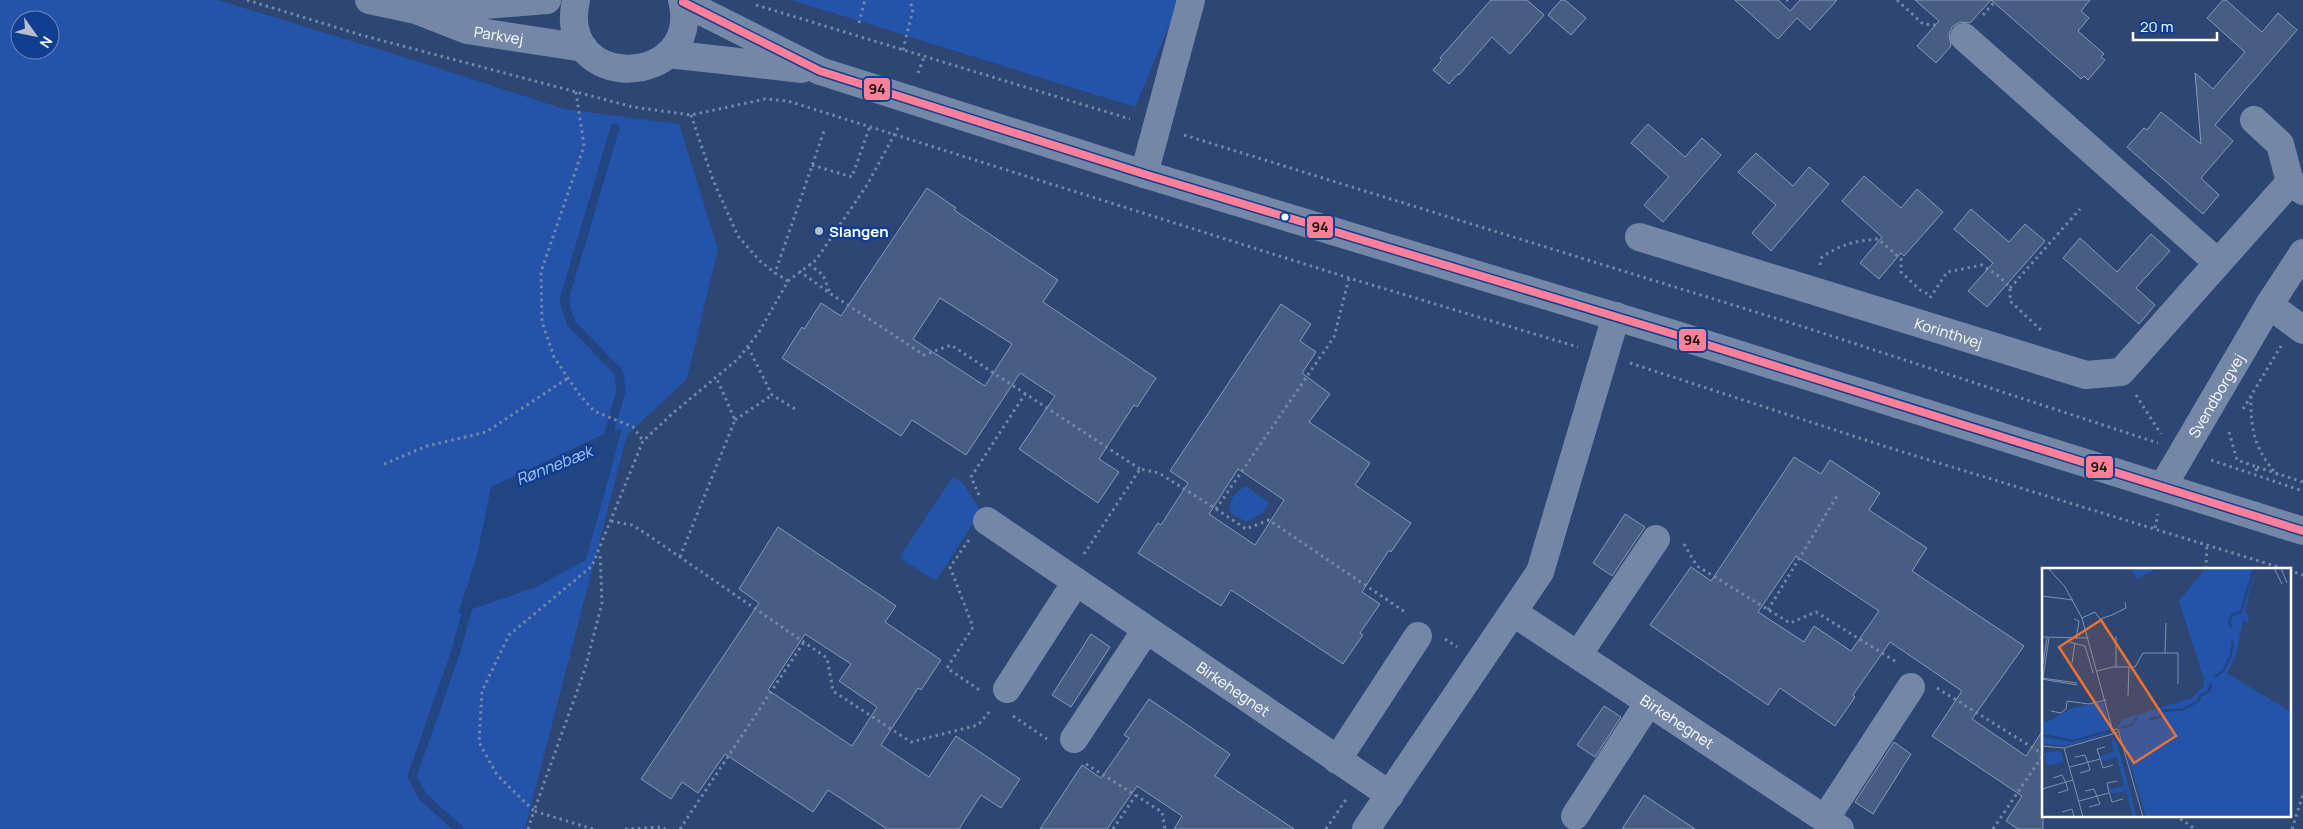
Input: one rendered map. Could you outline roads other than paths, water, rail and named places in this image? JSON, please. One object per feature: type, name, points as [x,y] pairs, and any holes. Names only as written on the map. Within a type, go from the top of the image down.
[{"type":"street","name":"Parkvej","points":[[369,0],[416,10],[467,30],[584,48]]},
{"type":"street","name":"Parkvej","points":[[416,10],[547,0]]},
{"type":"street","points":[[576,0],[574,24],[584,48],[605,65],[618,69],[645,68],[668,54],[682,30],[684,16],[682,1]]},
{"type":"street","points":[[1144,174],[1191,0]]},
{"type":"street","points":[[682,1],[820,71],[1144,174],[1616,316],[2303,531]]},
{"type":"street","points":[[1964,37],[2217,262],[2297,186],[2280,144],[2254,120]]},
{"type":"street","points":[[668,54],[820,71]]},
{"type":"street","name":"Korinthvej","points":[[1638,238],[2086,375],[2120,372],[2217,262]]},
{"type":"street","name":"Svendborgvej","points":[[2163,486],[2269,305],[2303,253]]},
{"type":"street","points":[[2269,305],[2299,327]]},
{"type":"street","points":[[1366,829],[1540,572],[1616,316]]},
{"type":"street","name":"Birkehegnet","points":[[987,521],[1390,795]]},
{"type":"street","points":[[1578,655],[1656,539]]},
{"type":"street","points":[[1003,695],[1072,580]]},
{"type":"street","name":"Birkehegnet","points":[[1514,613],[1833,824]]},
{"type":"street","points":[[1337,760],[1422,628]]},
{"type":"street","points":[[1068,747],[1146,630]]},
{"type":"street","points":[[1833,824],[1916,679]]},
{"type":"street","points":[[1575,816],[1650,702]]},
{"type":"water","points":[[622,429],[586,560],[536,587],[458,614],[477,555],[491,487],[604,434]]},
{"type":"waterway","name":"Rønnebæk","points":[[606,443],[621,391],[619,373],[571,323],[564,300],[615,128]]},
{"type":"waterway","name":"Rønnebæk","points":[[459,829],[423,797],[412,776],[455,654],[470,600]]},
{"type":"place","name":"Slangen","points":[[819,231]]}]
